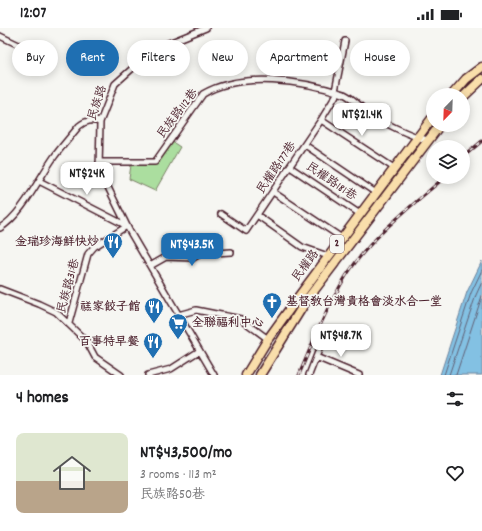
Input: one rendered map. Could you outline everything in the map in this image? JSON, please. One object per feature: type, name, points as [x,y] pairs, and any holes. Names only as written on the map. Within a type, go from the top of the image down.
[{"type":"main road","points":[[458,88],[466,79],[482,67]]},
{"type":"main road","points":[[470,90],[482,79]]},
{"type":"main road","name":"民權路","points":[[246,375],[268,339],[328,256],[426,127]]},
{"type":"main road","name":"民權路","points":[[428,140],[434,132]]},
{"type":"main road","name":"民權路","points":[[260,375],[306,301],[426,143]]},
{"type":"street","name":"民族路","points":[[206,28],[154,49],[140,59],[115,84],[100,122],[99,169],[127,226],[214,375]]},
{"type":"street","points":[[0,36],[12,42]]},
{"type":"street","name":"民權路177巷","points":[[221,214],[246,231],[305,145],[337,91],[345,41]]},
{"type":"street","name":"民族路112巷","points":[[99,162],[155,162],[203,94],[213,88],[229,84],[279,80],[337,91]]},
{"type":"street","points":[[337,91],[352,98],[366,111],[377,118],[418,138],[428,140]]},
{"type":"street","points":[[0,228],[6,224],[39,181],[54,157],[79,126],[84,122],[91,120],[100,122]]},
{"type":"street","points":[[321,120],[394,168]]},
{"type":"street","points":[[305,145],[376,193]]},
{"type":"street","name":"民權路181巷","points":[[290,167],[360,214]]},
{"type":"street","points":[[39,181],[127,226]]},
{"type":"street","points":[[273,192],[342,238]]},
{"type":"street","points":[[257,215],[302,246],[328,256]]},
{"type":"street","name":"民族路31巷","points":[[69,323],[88,254],[94,247],[127,226]]},
{"type":"street","points":[[150,266],[166,257],[193,258],[200,254],[231,252]]},
{"type":"street","points":[[0,289],[56,312],[87,342],[95,356],[121,375]]},
{"type":"street","points":[[178,315],[196,310],[242,319],[268,339]]},
{"type":"street","points":[[309,375],[322,342]]},
{"type":"street","points":[[148,375],[171,369],[199,351]]},
{"type":"street","points":[[316,357],[359,375]]},
{"type":"green space","points":[[171,141],[180,147],[155,191],[129,179],[131,165],[154,163]]},
{"type":"water","points":[[482,261],[482,375],[440,375],[467,292]]},
{"type":"railway","points":[[470,151],[482,141]]},
{"type":"railway","points":[[299,375],[326,312],[346,276],[356,262],[379,235],[437,184]]},
{"type":"place","name":"金瑞珍海鮮快炒","points":[[113,259]]},
{"type":"place","name":"基督教台灣貴格會淡水合一堂","points":[[272,319]]},
{"type":"place","name":"禚家餃子館","points":[[154,324]]},
{"type":"place","name":"全聯福利中心","points":[[178,340]]},
{"type":"place","name":"百事特早餐","points":[[153,359]]}]
